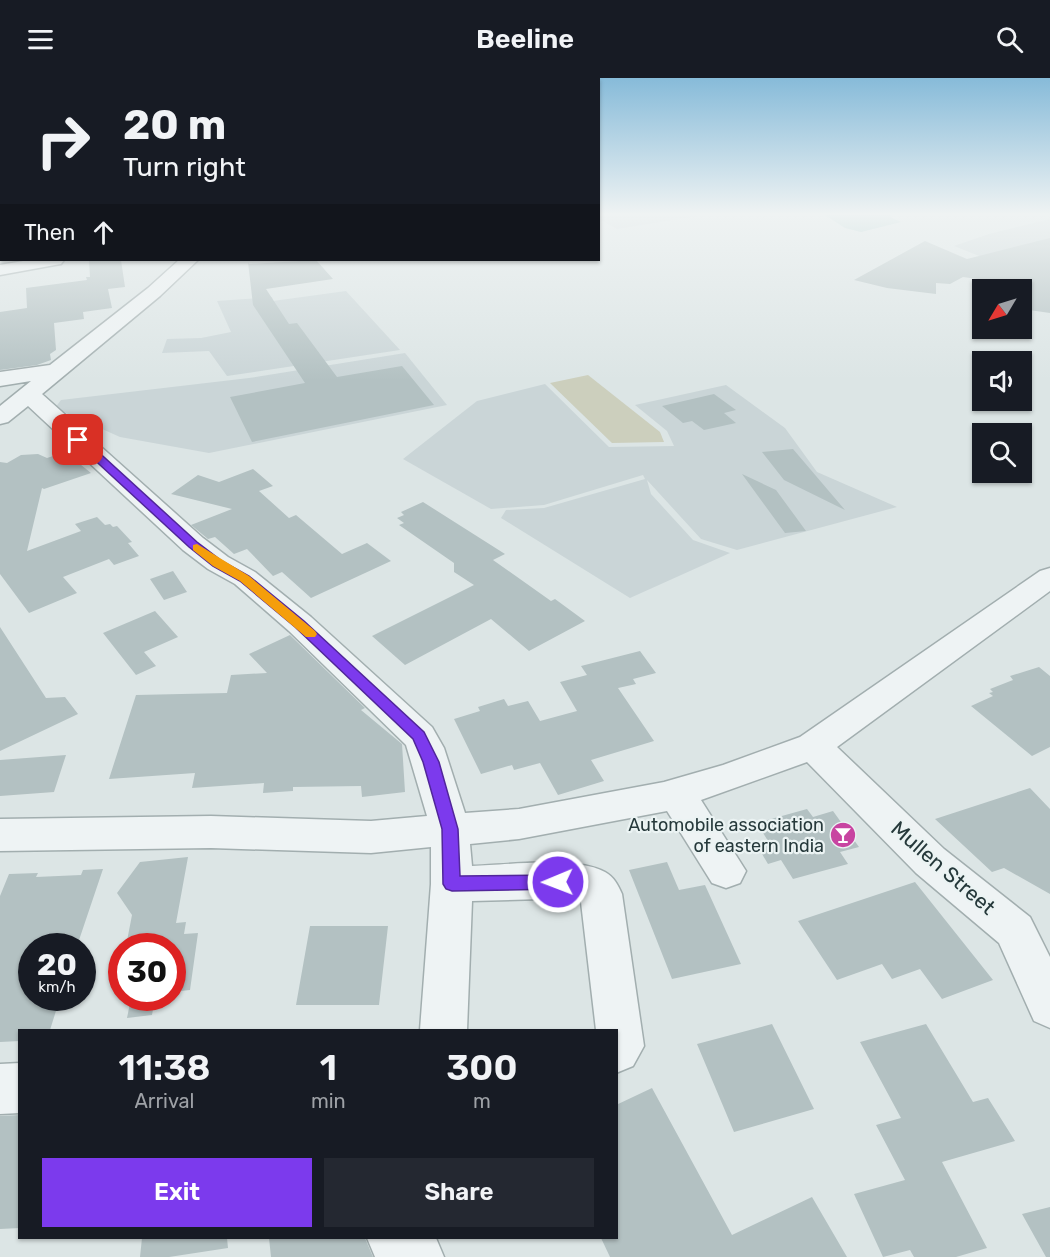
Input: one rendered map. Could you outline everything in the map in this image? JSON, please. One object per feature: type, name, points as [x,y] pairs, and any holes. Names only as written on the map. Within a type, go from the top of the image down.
[{"type":"street","points":[[0,417],[178,270]]},
{"type":"street","points":[[0,379],[56,370]]},
{"type":"street","points":[[29,394],[193,544],[218,563],[245,578],[300,624],[419,736],[431,762],[450,829],[452,884],[443,1029]]},
{"type":"street","points":[[0,835],[211,832],[371,837],[519,824],[676,793],[733,776],[813,746],[1050,577]]},
{"type":"street","name":"Mullen Street","points":[[813,746],[930,861],[1032,940],[1050,1006]]},
{"type":"street","points":[[676,793],[726,871]]},
{"type":"street","points":[[452,884],[580,881],[596,888],[601,894],[620,1037],[618,1048]]},
{"type":"street","points":[[0,1089],[18,1088]]},
{"type":"street","points":[[396,1239],[416,1257]]},
{"type":"shaded area","points":[[1015,270],[1050,270],[1050,284]]},
{"type":"shaded area","points":[[346,291],[400,350],[227,376],[209,351],[162,353],[167,339],[201,338],[231,332],[217,301],[272,297],[273,301]]},
{"type":"shaded area","points":[[405,353],[447,405],[209,453],[120,437],[55,408],[61,400],[249,378]]},
{"type":"shaded area","points":[[545,384],[609,447],[674,446],[667,431],[635,405],[726,385],[785,428],[817,472],[897,507],[737,550],[701,539],[647,480],[651,494],[693,540],[730,553],[630,598],[501,518],[506,510],[544,508],[645,479],[643,475],[544,505],[491,509],[403,459],[477,401]]},
{"type":"green space","points":[[588,375],[660,432],[664,442],[612,443],[550,383]]},
{"type":"building","points":[[90,270],[122,270],[125,287],[108,289],[112,308],[83,312],[84,319],[54,323],[56,350],[50,354],[51,360],[37,365],[0,370],[0,312],[27,308],[26,288],[87,280],[86,277],[90,277]]},
{"type":"building","points":[[249,270],[325,270],[333,279],[266,289],[289,324],[297,323],[337,377],[402,366],[434,405],[252,442],[230,397],[305,383],[253,305]]},
{"type":"building","points":[[872,270],[1050,270],[1050,313],[1032,310],[1032,279],[963,277],[950,284],[936,283],[936,294],[887,288],[854,280]]},
{"type":"building","points":[[714,394],[736,410],[724,413],[736,423],[704,430],[692,421],[683,423],[662,406]]},
{"type":"building","points":[[793,449],[845,510],[784,480],[762,452]]},
{"type":"building","points":[[65,452],[91,473],[42,488],[27,551],[81,531],[75,524],[97,517],[105,525],[117,526],[132,542],[128,543],[139,556],[114,565],[109,559],[63,577],[77,593],[29,613],[0,574],[0,462],[7,463],[21,455],[38,454],[47,458]]},
{"type":"building","points":[[253,469],[273,486],[259,491],[289,518],[296,515],[342,554],[367,543],[391,561],[311,598],[282,572],[273,576],[247,549],[234,554],[215,537],[208,539],[191,525],[232,509],[171,494],[198,475],[219,482]]},
{"type":"building","points":[[742,474],[776,490],[806,531],[785,533]]},
{"type":"building","points":[[423,502],[505,554],[493,560],[551,601],[555,599],[585,621],[529,651],[491,619],[405,665],[372,636],[474,585],[454,572],[454,563],[399,525],[404,523],[397,518],[404,515],[401,512]]},
{"type":"building","points":[[173,571],[187,592],[164,600],[150,579]]},
{"type":"building","points":[[155,611],[178,637],[144,652],[156,666],[136,675],[103,633]]},
{"type":"building","points":[[0,627],[46,698],[65,697],[78,714],[0,751]]},
{"type":"building","points":[[290,635],[365,708],[361,710],[402,744],[405,792],[362,797],[361,786],[293,787],[293,791],[263,793],[264,783],[192,788],[195,773],[109,779],[136,695],[227,693],[231,675],[267,673],[249,654]]},
{"type":"building","points":[[640,651],[656,673],[633,679],[636,684],[618,688],[654,741],[591,760],[604,781],[558,795],[540,763],[514,770],[512,765],[481,774],[454,719],[480,711],[478,707],[504,699],[508,706],[528,701],[540,721],[577,711],[560,682],[587,675],[581,666]]},
{"type":"building","points":[[1039,667],[1050,676],[1050,747],[1032,756],[971,706],[993,696],[989,693],[993,692],[990,689],[1013,680],[1010,676]]},
{"type":"building","points":[[66,755],[54,792],[0,796],[0,760]]},
{"type":"building","points":[[1030,788],[1050,809],[1050,894],[1004,868],[992,872],[935,819]]},
{"type":"building","points":[[807,809],[813,817],[833,811],[859,847],[840,852],[848,864],[793,879],[781,860],[768,864],[756,844],[768,841],[757,823]]},
{"type":"building","points":[[188,857],[176,923],[186,922],[184,933],[129,933],[132,915],[117,893],[140,862]]},
{"type":"building","points":[[667,862],[679,890],[705,885],[741,964],[672,979],[629,870]]},
{"type":"building","points":[[103,869],[81,933],[18,933],[18,1011],[56,1011],[50,1029],[18,1029],[18,1041],[0,1042],[0,896],[9,874],[38,873],[36,877],[81,875],[83,870]]},
{"type":"building","points":[[915,882],[993,980],[942,999],[920,969],[892,979],[882,964],[837,980],[798,921]]},
{"type":"building","points":[[310,926],[388,926],[379,1005],[296,1005]]},
{"type":"building","points":[[198,933],[190,990],[186,990],[186,934]]},
{"type":"building","points":[[128,1011],[153,1011],[152,1015],[127,1018]]},
{"type":"building","points":[[772,1024],[814,1109],[734,1132],[697,1044]]},
{"type":"building","points":[[926,1024],[973,1102],[988,1098],[1015,1141],[942,1162],[987,1248],[956,1257],[914,1257],[910,1250],[883,1257],[854,1194],[905,1180],[876,1125],[901,1118],[860,1042]]},
{"type":"building","points":[[652,1088],[732,1235],[812,1197],[847,1257],[610,1257],[601,1239],[618,1239],[618,1104]]},
{"type":"building","points":[[18,1115],[18,1228],[0,1229],[0,1116]]},
{"type":"building","points":[[1050,1207],[1050,1257],[1046,1257],[1022,1214]]},
{"type":"building","points":[[142,1239],[227,1239],[228,1248],[169,1257],[140,1257]]},
{"type":"building","points":[[269,1239],[365,1239],[373,1257],[271,1257]]},
{"type":"slow traffic","points":[[197,548],[245,578],[310,634]]},
{"type":"place","name":"Automobile association of eastern India","points":[[843,835]]},
{"type":"route","points":[[78,440],[193,544],[218,563],[245,578],[300,624],[419,736],[431,762],[450,829],[452,884],[558,882]]}]
